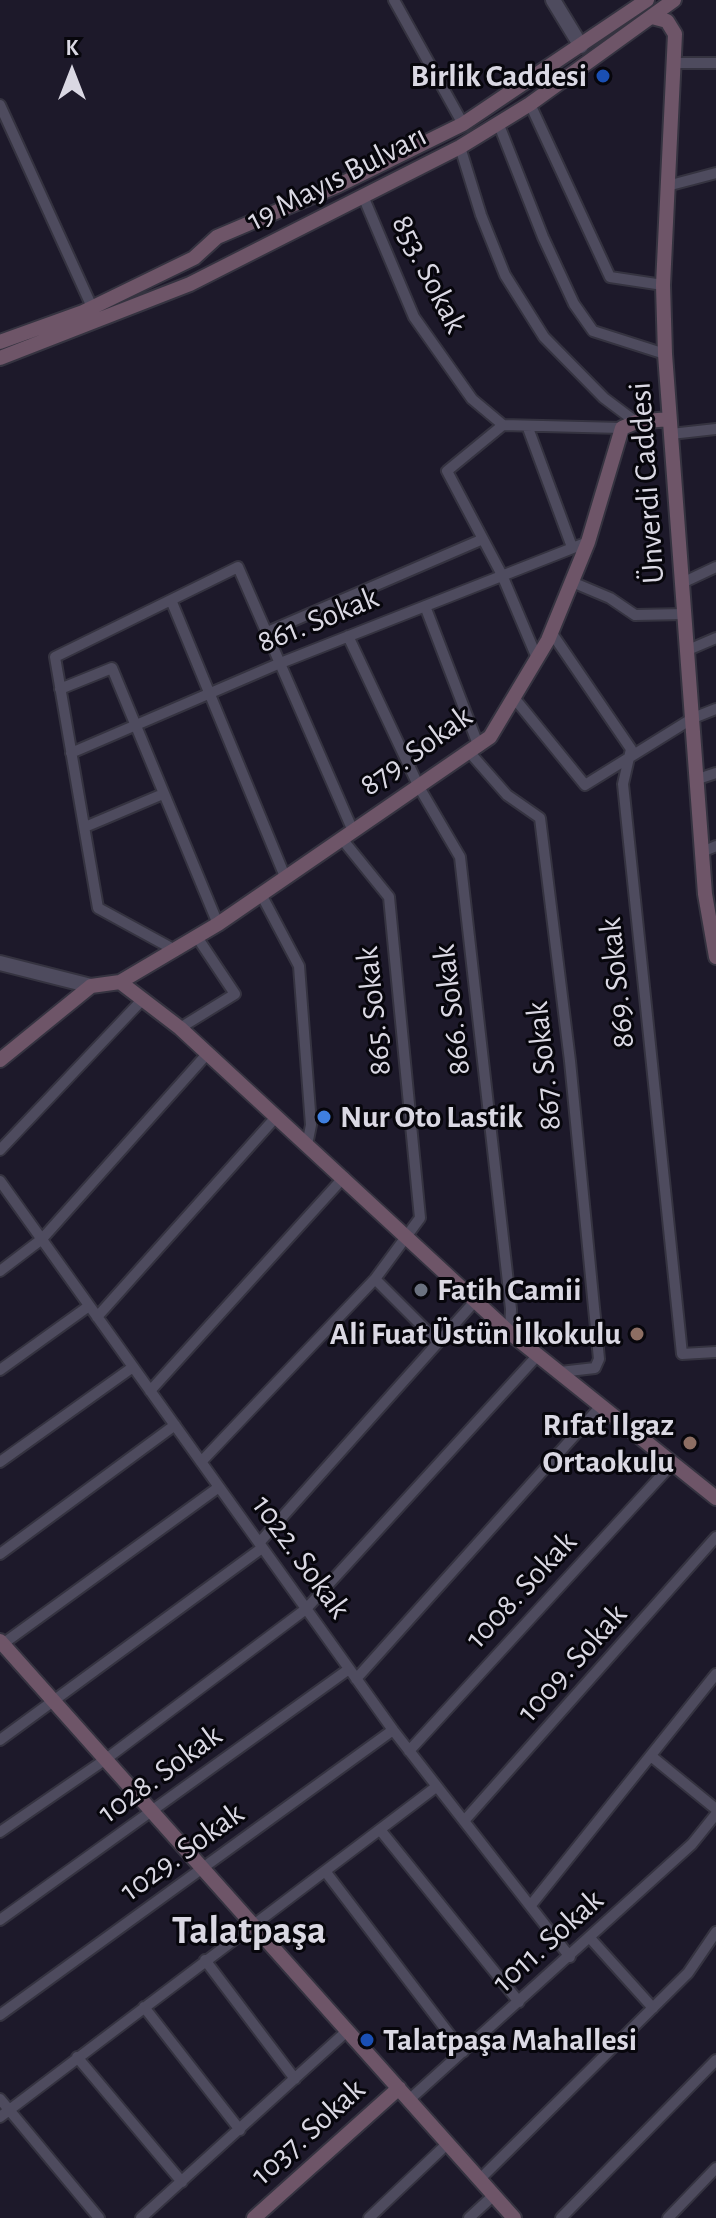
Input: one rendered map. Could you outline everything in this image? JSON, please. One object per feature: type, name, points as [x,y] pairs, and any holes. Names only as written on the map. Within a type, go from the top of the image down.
[{"type":"main road","name":"19 Mayıs Bulvarı","points":[[0,342],[92,307],[194,258],[217,237],[339,185],[463,124],[647,0]]},
{"type":"main road","name":"19 Mayıs Bulvarı","points":[[0,358],[190,284],[460,147],[530,104],[674,0]]},
{"type":"main road","name":"Ünverdi Caddesi","points":[[652,17],[667,21],[672,27],[675,63],[663,285],[665,354],[698,779],[709,849],[716,957]]},
{"type":"main road","points":[[629,425],[670,427]]},
{"type":"main road","name":"879. Sokak","points":[[91,986],[120,982],[218,924],[475,751],[490,737],[515,699],[551,632],[588,542],[629,425]]},
{"type":"main road","points":[[120,982],[180,1028],[510,1333],[716,1498]]},
{"type":"main road","points":[[0,1060],[91,986]]},
{"type":"main road","points":[[1,1644],[155,1811],[514,2218]]},
{"type":"main road","name":"1037. Sokak","points":[[254,2218],[404,2094]]},
{"type":"street","points":[[394,0],[463,124]]},
{"type":"street","points":[[553,0],[581,46]]},
{"type":"street","points":[[675,63],[716,63]]},
{"type":"street","points":[[530,104],[610,277],[663,285]]},
{"type":"street","points":[[0,105],[92,307]]},
{"type":"street","points":[[499,125],[543,237],[574,304],[593,331],[665,354]]},
{"type":"street","points":[[460,147],[481,215],[505,275],[544,337],[629,425]]},
{"type":"street","points":[[667,186],[716,173]]},
{"type":"street","name":"853. Sokak","points":[[363,196],[381,245],[423,332],[472,399],[503,425]]},
{"type":"street","points":[[537,658],[502,575],[447,471],[503,425],[528,428],[629,425]]},
{"type":"street","points":[[670,427],[716,429]]},
{"type":"street","points":[[528,428],[572,547]]},
{"type":"street","points":[[265,633],[483,539]]},
{"type":"street","name":"861. Sokak","points":[[71,753],[278,664],[588,542]]},
{"type":"street","name":"865. Sokak","points":[[171,600],[238,567],[348,835],[389,897],[420,1201],[420,1218],[408,1238]]},
{"type":"street","points":[[682,583],[716,567]]},
{"type":"street","points":[[572,582],[610,598],[635,615],[685,614]]},
{"type":"street","points":[[173,949],[98,908],[55,657],[171,600],[207,695],[286,879]]},
{"type":"street","points":[[425,606],[475,751]]},
{"type":"street","name":"869. Sokak","points":[[551,632],[631,749],[623,784],[640,975],[682,1354],[716,1352]]},
{"type":"street","name":"866. Sokak","points":[[348,636],[419,787],[460,857],[511,1309],[510,1333]]},
{"type":"street","points":[[688,650],[716,638]]},
{"type":"street","points":[[60,689],[112,668],[218,924]]},
{"type":"street","points":[[515,699],[585,785],[693,718],[716,709]]},
{"type":"street","name":"867. Sokak","points":[[475,751],[507,795],[540,818],[570,1061],[599,1359],[595,1368],[560,1372]]},
{"type":"street","points":[[698,779],[716,773]]},
{"type":"street","points":[[85,827],[163,794]]},
{"type":"street","points":[[262,896],[299,966],[311,1125],[307,1145]]},
{"type":"street","points":[[180,1028],[235,994],[197,937]]},
{"type":"street","points":[[0,963],[91,986]]},
{"type":"street","points":[[0,1150],[143,999]]},
{"type":"street","points":[[0,1271],[42,1239],[207,1054]]},
{"type":"street","points":[[97,1317],[276,1117]]},
{"type":"street","points":[[150,1391],[344,1177]]},
{"type":"street","name":"1022. Sokak","points":[[0,1181],[393,1730],[570,1957]]},
{"type":"street","points":[[201,1462],[375,1279],[408,1238]]},
{"type":"street","points":[[375,1279],[438,1342]]},
{"type":"street","points":[[0,1740],[55,1702],[260,1545],[476,1300]]},
{"type":"street","points":[[0,1370],[89,1306]]},
{"type":"street","points":[[0,1832],[106,1759],[306,1609],[537,1356]]},
{"type":"street","points":[[0,1462],[133,1367]]},
{"type":"street","points":[[356,1679],[600,1407]]},
{"type":"street","points":[[0,1554],[175,1425]]},
{"type":"street","name":"1008. Sokak","points":[[409,1751],[672,1464]]},
{"type":"street","points":[[1,1644],[219,1487]]},
{"type":"street","name":"1009. Sokak","points":[[464,1821],[716,1537]]},
{"type":"street","name":"1028. Sokak","points":[[0,1920],[349,1669]]},
{"type":"street","points":[[531,1905],[716,1674]]},
{"type":"street","name":"1029. Sokak","points":[[0,2015],[393,1730]]},
{"type":"street","points":[[651,1756],[716,1811]]},
{"type":"street","points":[[0,2117],[436,1787]]},
{"type":"street","name":"1011. Sokak","points":[[404,2094],[463,2052],[570,1957],[692,1844],[716,1811]]},
{"type":"street","points":[[381,1831],[519,2002]]},
{"type":"street","points":[[325,1871],[463,2052]]},
{"type":"street","points":[[480,2179],[688,1973],[716,1932]]},
{"type":"street","points":[[590,1938],[653,2008]]},
{"type":"street","points":[[205,1960],[295,2079]]},
{"type":"street","points":[[144,2007],[240,2130]]},
{"type":"street","points":[[141,2218],[347,2031]]},
{"type":"street","points":[[77,2057],[182,2182]]},
{"type":"street","points":[[561,2218],[716,2060]]},
{"type":"street","points":[[0,2099],[99,2218]]},
{"type":"street","points":[[369,2218],[448,2143]]},
{"type":"street","points":[[668,2218],[716,2168]]},
{"type":"street","points":[[469,2218],[494,2195]]},
{"type":"place","name":"Birlik Caddesi","points":[[603,76]]},
{"type":"place","name":"Nur Oto Lastik","points":[[324,1117]]},
{"type":"place","name":"Fatih Camii","points":[[421,1290]]},
{"type":"place","name":"Ali Fuat Üstün İlkokulu","points":[[637,1334]]},
{"type":"place","name":"Rıfat Ilgaz Ortaokulu","points":[[690,1443]]},
{"type":"place","name":"Talatpaşa Mahallesi","points":[[367,2040]]},
{"type":"district","name":"Talatpaşa","points":[[249,1931]]}]
